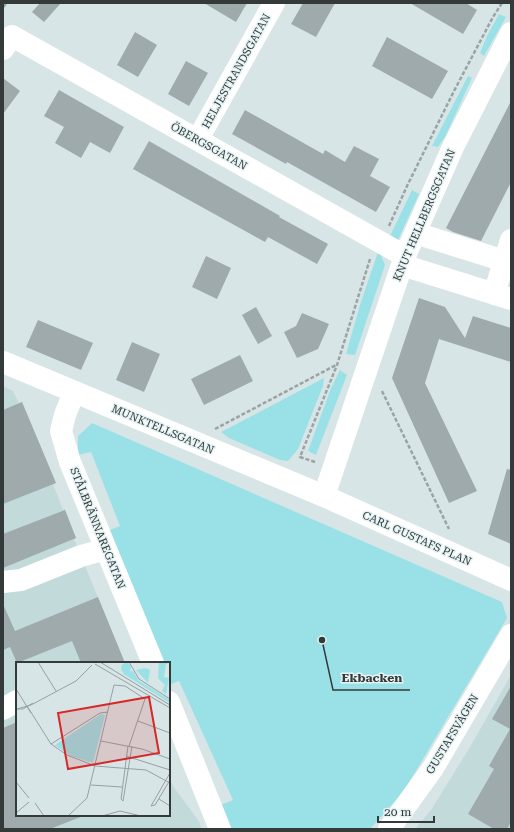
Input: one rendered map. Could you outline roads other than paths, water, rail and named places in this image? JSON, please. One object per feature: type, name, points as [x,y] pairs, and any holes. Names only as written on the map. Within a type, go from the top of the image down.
[{"type":"street","name":"HELJESTRANDSGATAN","points":[[198,139],[274,3]]},
{"type":"street","name":"KNUT HELLBERGSGATAN","points":[[324,496],[403,260],[453,147],[511,33]]},
{"type":"street","name":"ÖBERGSGATAN","points":[[7,42],[198,139],[403,260],[502,297]]},
{"type":"street","points":[[415,233],[508,262]]},
{"type":"street","points":[[502,297],[511,240]]},
{"type":"street","name":"MUNKTELLSGATAN","points":[[3,362],[324,496]]},
{"type":"street","name":"STÅLBRÄNNAREGATAN","points":[[74,392],[65,415],[61,431],[70,462],[153,662]]},
{"type":"street","name":"CARL GUSTAFS PLAN","points":[[324,496],[511,580]]},
{"type":"street","points":[[3,582],[21,580],[81,556],[106,549]]},
{"type":"street","name":"GUSTAFSVÄGEN","points":[[389,829],[433,768],[511,635]]},
{"type":"street","points":[[3,709],[16,701]]},
{"type":"street","points":[[170,704],[220,829]]},
{"type":"place","name":"Ekbacken","points":[[322,640]]}]
